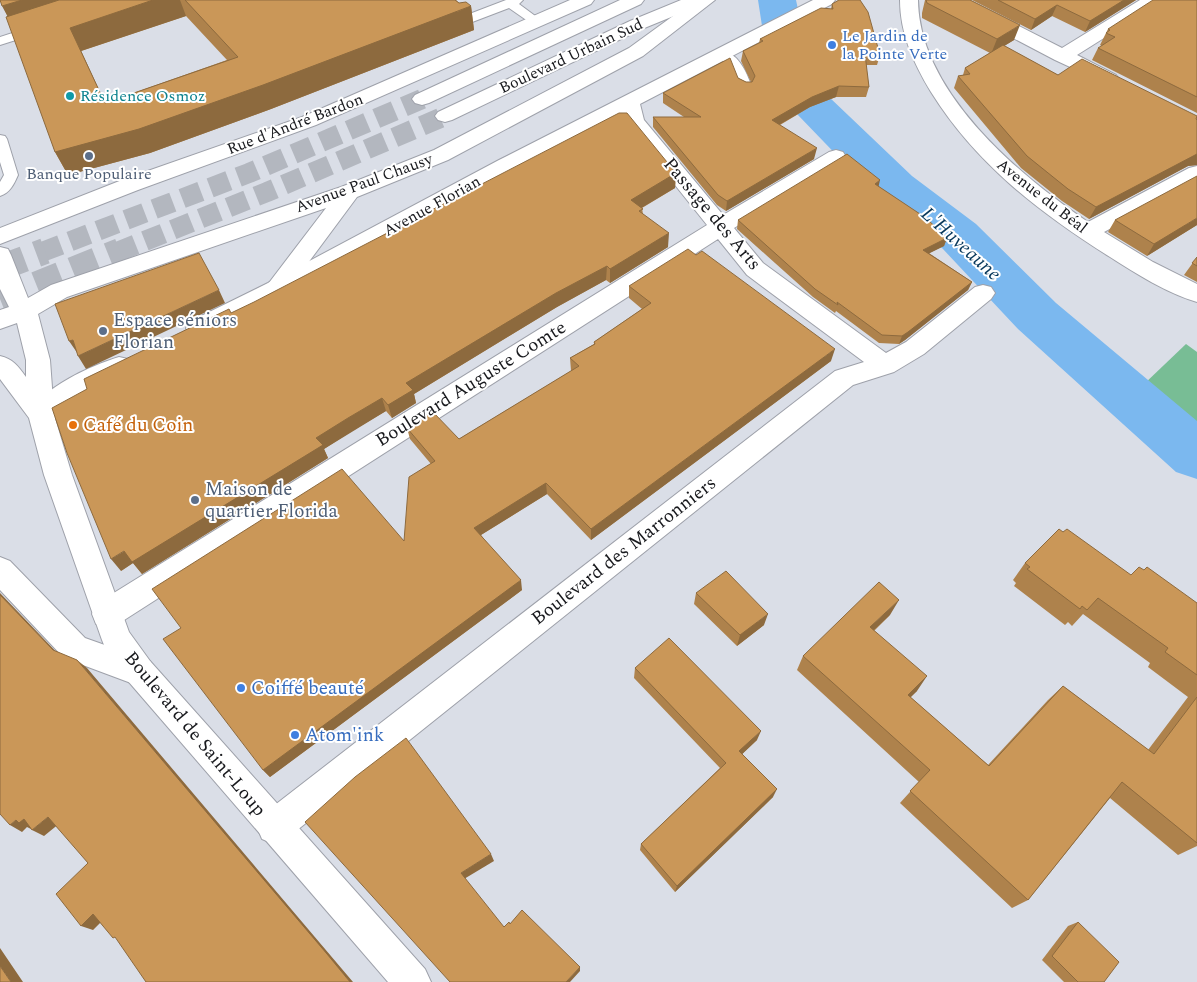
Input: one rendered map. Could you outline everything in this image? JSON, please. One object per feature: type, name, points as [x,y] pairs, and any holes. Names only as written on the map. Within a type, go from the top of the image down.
[{"type":"main road","name":"Rue d'André Bardon","points":[[0,236],[130,185],[309,121],[585,0]]},
{"type":"main road","name":"Boulevard Urbain Sud","points":[[422,99],[635,0]]},
{"type":"main road","name":"Boulevard Urbain Sud","points":[[445,116],[636,25],[698,0]]},
{"type":"main road","name":"Avenue Paul Chausy","points":[[0,320],[25,310],[58,291],[349,192],[441,154],[636,52],[706,0]]},
{"type":"main road","name":"Avenue Florian","points":[[178,338],[274,292],[507,165],[756,38],[826,0]]},
{"type":"main road","name":"Avenue du Béal","points":[[909,0],[913,32],[923,60],[947,102],[973,136],[1022,184],[1087,232],[1135,263],[1197,294]]},
{"type":"main road","points":[[954,0],[1121,86]]},
{"type":"main road","points":[[1062,56],[1152,0]]},
{"type":"main road","name":"Passage des Arts","points":[[630,102],[634,121],[755,269],[885,365]]},
{"type":"main road","name":"Boulevard Auguste Comte","points":[[107,614],[720,227],[836,157]]},
{"type":"main road","points":[[1087,232],[1197,173]]},
{"type":"main road","points":[[274,292],[349,192]]},
{"type":"main road","points":[[0,255],[15,298],[25,310],[38,360],[41,415]]},
{"type":"main road","name":"Boulevard des Marronniers","points":[[274,827],[844,378],[885,365],[915,348],[983,293]]},
{"type":"main road","points":[[41,415],[66,392],[135,359]]},
{"type":"main road","points":[[0,365],[8,371],[41,415]]},
{"type":"main road","name":"Boulevard de Saint-Loup","points":[[41,415],[58,475],[117,640],[139,671],[412,982]]},
{"type":"main road","points":[[0,570],[75,648],[139,671]]},
{"type":"lane","points":[[463,21],[513,1],[536,22]]},
{"type":"lane","points":[[1,41],[47,21]]},
{"type":"lane","points":[[723,55],[736,65],[745,87]]},
{"type":"lane","points":[[0,139],[11,175],[6,185],[0,191]]},
{"type":"green space","points":[[1186,344],[1197,352],[1197,431],[1142,386]]},
{"type":"building","points":[[0,0],[22,0],[2,6]]},
{"type":"building","points":[[59,0],[153,0],[70,28],[105,103],[238,57],[185,0],[455,0],[459,3],[466,2],[471,6],[263,85],[139,129],[55,152],[6,17]]},
{"type":"building","points":[[839,0],[860,0],[868,12],[880,55],[865,54],[869,87],[839,86],[812,97],[772,120],[817,148],[727,201],[718,195],[653,117],[701,117],[663,93],[730,58],[738,78],[746,82],[752,82],[755,76],[743,51],[763,41],[760,39],[821,8],[833,9],[832,4]]},
{"type":"building","points":[[926,0],[970,0],[1020,25],[997,39],[927,3]]},
{"type":"building","points":[[998,0],[1124,0],[1090,21],[1057,5],[1035,19]]},
{"type":"building","points":[[1153,0],[1197,0],[1197,97],[1098,48],[1115,37],[1106,33],[1110,30],[1108,29]]},
{"type":"building","points":[[1003,45],[1058,75],[1082,59],[1197,116],[1197,154],[1096,207],[1068,189],[1027,156],[958,76],[970,74],[965,68]]},
{"type":"building","points":[[619,113],[627,113],[676,173],[631,200],[643,209],[639,211],[669,233],[610,269],[607,266],[556,293],[406,383],[413,390],[388,405],[382,398],[348,418],[316,438],[323,445],[132,562],[124,551],[111,559],[67,453],[52,408],[87,389],[84,379],[229,309],[231,313],[254,302]]},
{"type":"building","points":[[847,154],[880,180],[875,184],[926,218],[947,238],[923,250],[972,282],[902,336],[882,335],[837,302],[838,305],[815,289],[738,220]]},
{"type":"building","points":[[1197,176],[1197,218],[1154,244],[1115,220]]},
{"type":"building","points":[[688,249],[696,255],[702,251],[835,349],[591,529],[546,483],[474,528],[521,580],[263,770],[163,639],[181,628],[152,589],[342,469],[404,541],[409,477],[435,461],[407,428],[432,411],[459,439],[579,366],[570,358],[595,344],[594,342],[651,303],[629,286]]},
{"type":"building","points":[[199,253],[219,290],[78,356],[73,340],[69,341],[55,304]]},
{"type":"building","points":[[1197,257],[1197,266],[1192,263]]},
{"type":"building","points":[[1059,529],[1063,532],[1067,529],[1131,575],[1139,567],[1144,570],[1147,567],[1197,603],[1197,675],[1165,652],[1168,648],[1098,598],[1087,610],[1082,606],[1080,609],[1027,569],[1030,567],[1025,563]]},
{"type":"building","points":[[726,571],[768,614],[740,635],[696,593]]},
{"type":"building","points":[[879,582],[899,600],[870,627],[927,676],[908,695],[989,766],[1063,686],[1154,754],[1197,697],[1197,843],[1122,782],[1028,900],[910,791],[930,770],[803,656]]},
{"type":"building","points":[[0,595],[53,650],[77,660],[350,982],[146,982],[115,937],[113,938],[93,914],[81,926],[56,894],[88,863],[48,817],[32,830],[24,819],[19,823],[16,820],[10,825],[0,814]]},
{"type":"building","points":[[669,638],[761,731],[739,751],[777,789],[677,886],[641,844],[726,763],[635,668]]},
{"type":"building","points":[[406,738],[491,854],[461,873],[504,927],[509,922],[510,924],[522,910],[580,967],[566,982],[450,982],[305,822],[355,777]]},
{"type":"building","points":[[1078,922],[1119,962],[1104,982],[1078,982],[1052,956]]},
{"type":"building","points":[[0,966],[11,982],[0,982]]},
{"type":"waterway","name":"L'Huveaune","points":[[777,0],[790,71],[812,105],[895,187],[959,236],[1037,316],[1197,455]]},
{"type":"tunnel","points":[[42,252],[249,173],[422,99]]},
{"type":"tunnel","points":[[117,252],[267,192],[445,116]]},
{"type":"tunnel","points":[[0,268],[45,251]]},
{"type":"tunnel","points":[[0,299],[120,251]]},
{"type":"place","name":"Le Jardin de la Pointe Verte","points":[[832,45]]},
{"type":"place","name":"Résidence Osmoz","points":[[70,96]]},
{"type":"place","name":"Banque Populaire","points":[[89,156]]},
{"type":"place","name":"Espace séniors Florian","points":[[103,331]]},
{"type":"place","name":"Café du Coin","points":[[73,425]]},
{"type":"place","name":"Maison de quartier Florida","points":[[195,500]]},
{"type":"place","name":"Coiffé beauté","points":[[241,688]]},
{"type":"place","name":"Atom'ink","points":[[295,735]]}]
